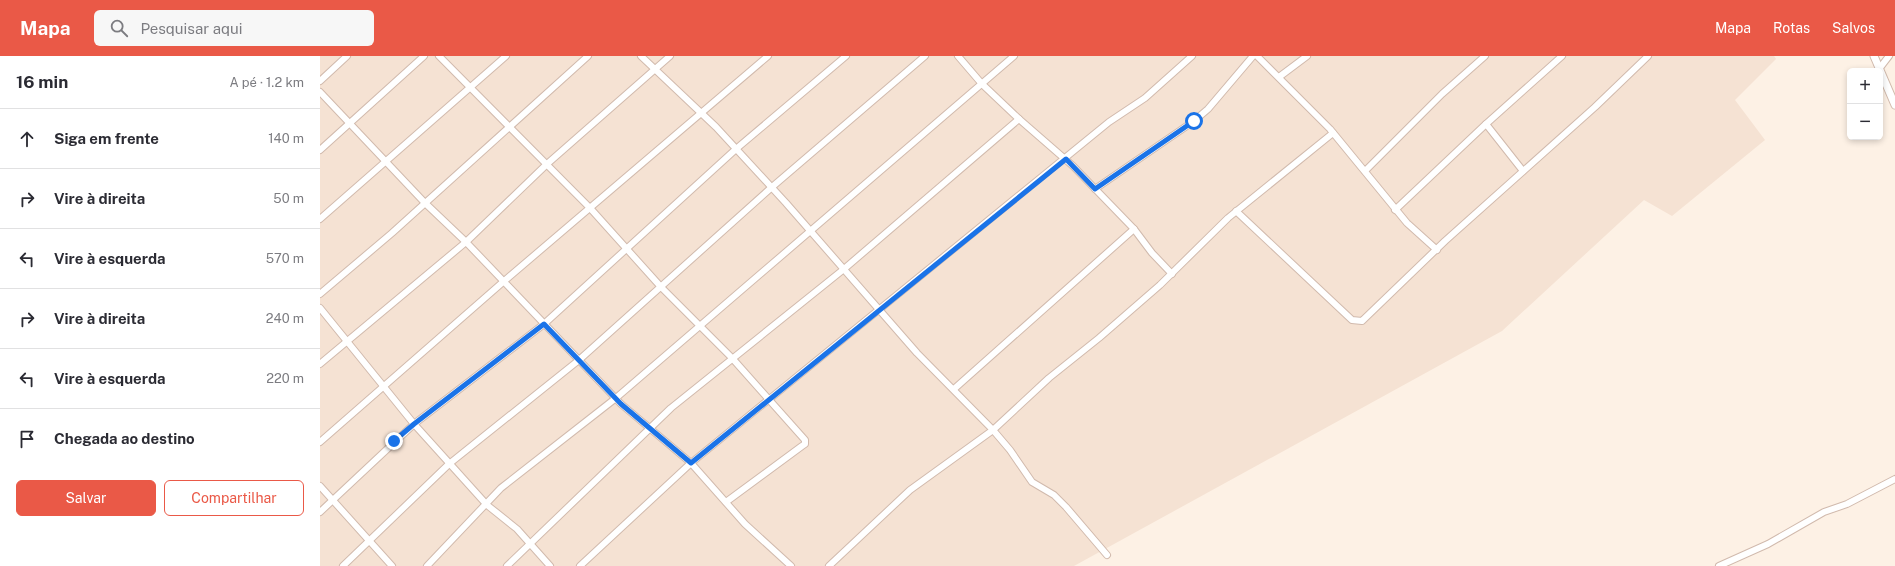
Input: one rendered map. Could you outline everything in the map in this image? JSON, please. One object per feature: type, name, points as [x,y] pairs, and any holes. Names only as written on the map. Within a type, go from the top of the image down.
[{"type":"street","points":[[320,82],[347,56]]},
{"type":"street","points":[[320,150],[424,56]]},
{"type":"street","points":[[439,56],[590,208],[661,287],[732,358],[805,440],[805,444],[726,502]]},
{"type":"street","points":[[320,219],[387,162],[506,56]]},
{"type":"street","points":[[320,294],[511,128],[588,56]]},
{"type":"street","points":[[641,56],[702,113],[772,187],[917,354],[954,389],[993,430],[1010,450],[1032,482],[1054,495],[1107,555]]},
{"type":"street","points":[[320,364],[466,242],[547,164],[654,68],[670,56]]},
{"type":"street","points":[[320,442],[382,386],[768,56]]},
{"type":"street","points":[[320,512],[414,424],[544,324],[736,149],[846,56]]},
{"type":"street","points":[[343,566],[450,464],[579,360],[772,187],[925,56]]},
{"type":"street","points":[[958,56],[982,84],[1019,119],[1066,159],[1134,229],[1152,253],[1172,274]]},
{"type":"street","points":[[427,566],[440,550],[486,505],[501,488],[616,398],[1014,56]]},
{"type":"street","points":[[580,566],[691,463],[1066,159],[1109,122],[1146,98],[1192,56]]},
{"type":"street","points":[[1095,189],[1194,121],[1208,109],[1253,56]]},
{"type":"street","points":[[1257,56],[1333,133],[1395,210],[1418,234],[1437,250]]},
{"type":"street","points":[[1279,77],[1307,56]]},
{"type":"street","points":[[1365,171],[1442,94],[1485,56]]},
{"type":"street","points":[[1395,210],[1486,124],[1562,56]]},
{"type":"street","points":[[1236,211],[1352,320],[1358,322],[1362,321],[1523,171],[1595,107],[1648,56]]},
{"type":"street","points":[[1874,56],[1879,68]]},
{"type":"street","points":[[1880,68],[1889,56]]},
{"type":"street","points":[[1883,78],[1895,105]]},
{"type":"street","points":[[320,92],[425,203],[466,242],[616,398],[691,463],[745,524],[791,566]]},
{"type":"street","points":[[507,566],[650,428],[732,358],[844,269],[1019,119]]},
{"type":"street","points":[[1486,124],[1523,171]]},
{"type":"street","points":[[829,566],[910,490],[993,430],[1049,378],[1100,338],[1172,274],[1236,211],[1333,133]]},
{"type":"street","points":[[954,389],[1134,229]]},
{"type":"street","points":[[320,308],[414,424],[486,505],[517,529],[550,566]]},
{"type":"street","points":[[1719,566],[1768,544],[1824,512],[1847,504],[1895,479]]},
{"type":"street","points":[[320,486],[392,566]]},
{"type":"shaded area","points":[[320,56],[1774,56],[1776,59],[1735,100],[1765,140],[1672,216],[1644,200],[1502,331],[1074,566],[320,566]]},
{"type":"route","points":[[394,441],[544,324],[621,404],[691,463],[1066,159],[1095,189],[1194,121]]}]
